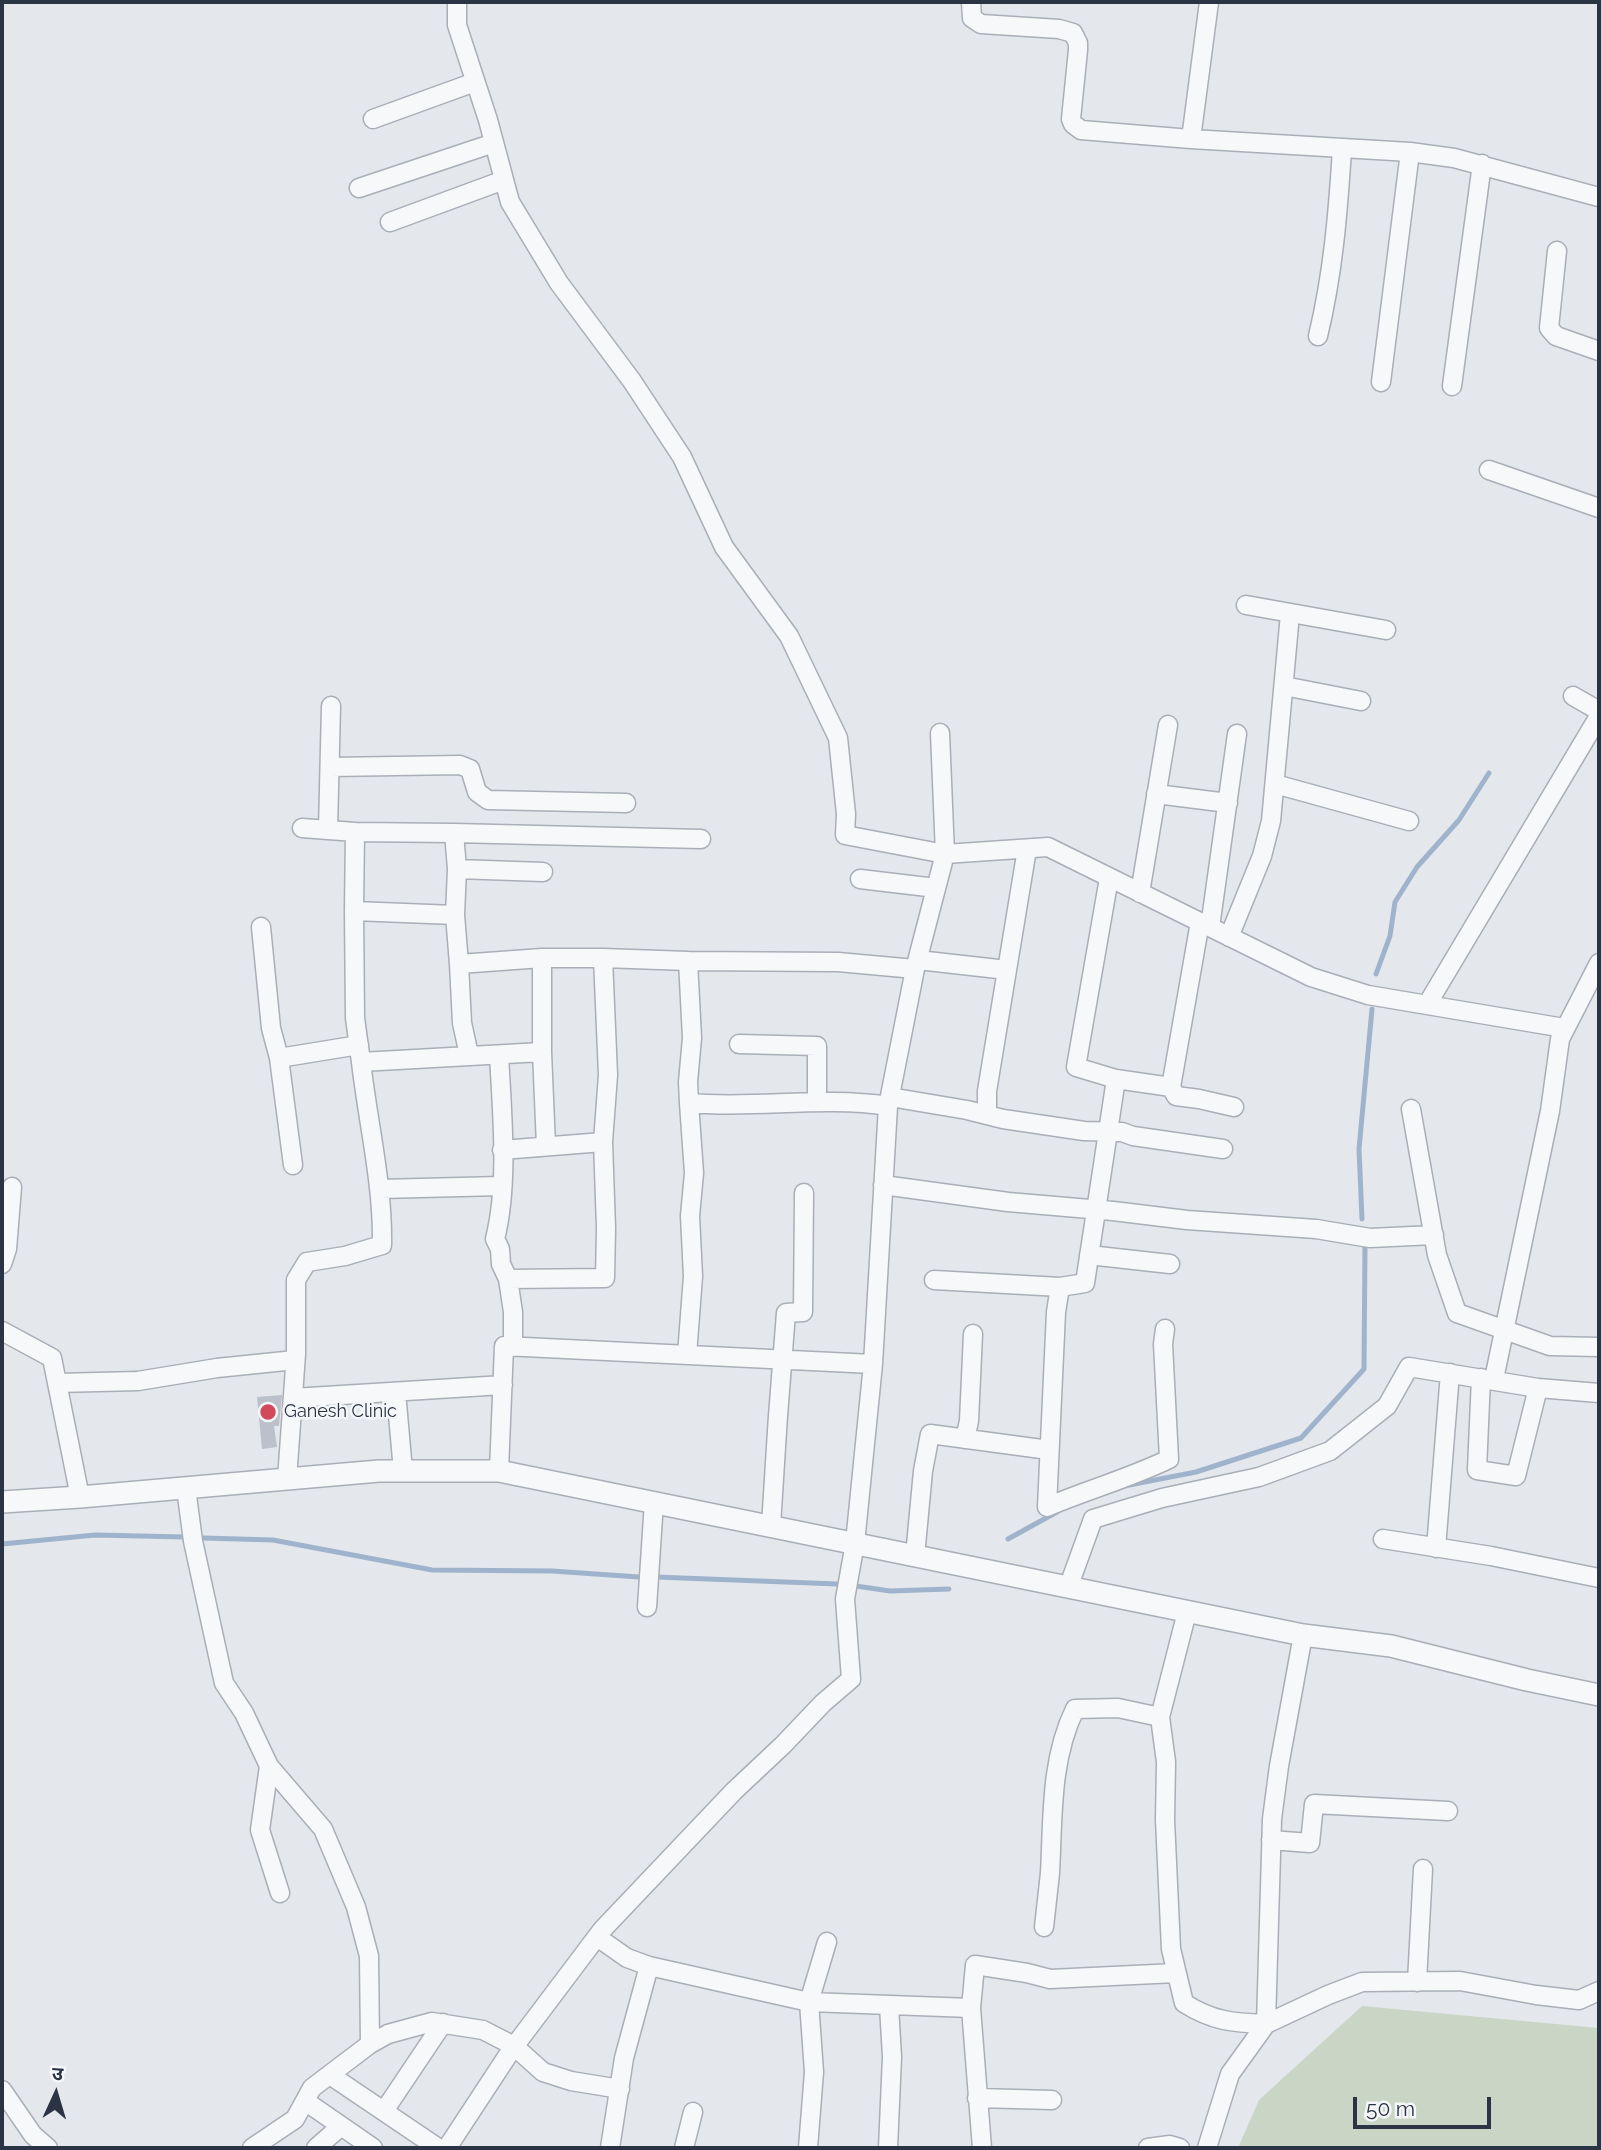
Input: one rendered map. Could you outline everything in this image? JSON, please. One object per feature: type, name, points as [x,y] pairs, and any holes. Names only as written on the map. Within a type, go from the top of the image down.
[{"type":"street","points":[[457,2],[457,25],[510,202],[559,283],[632,381],[682,457],[724,547],[789,636],[838,738],[846,814],[845,835],[945,854],[1048,847],[1311,976],[1368,995],[1564,1028]]},
{"type":"street","points":[[971,2],[972,18],[981,24],[1059,29],[1073,33],[1079,50],[1072,111],[1076,128],[1089,132],[1410,152],[1482,164],[1599,197]]},
{"type":"street","points":[[1191,139],[1209,2]]},
{"type":"street","points":[[373,119],[475,82]]},
{"type":"street","points":[[359,188],[494,143]]},
{"type":"street","points":[[1318,336],[1334,253],[1342,149]]},
{"type":"street","points":[[1381,382],[1410,152]]},
{"type":"street","points":[[1452,386],[1482,164]]},
{"type":"street","points":[[390,222],[504,180]]},
{"type":"street","points":[[1557,251],[1549,328],[1556,336],[1599,351]]},
{"type":"street","points":[[1489,470],[1599,508]]},
{"type":"street","points":[[1246,605],[1386,630]]},
{"type":"street","points":[[1229,937],[1262,856],[1271,821],[1290,614]]},
{"type":"street","points":[[1284,686],[1361,701]]},
{"type":"street","points":[[1573,696],[1599,710]]},
{"type":"street","points":[[328,830],[331,706]]},
{"type":"street","points":[[1428,1003],[1599,716]]},
{"type":"street","points":[[1140,893],[1168,725]]},
{"type":"street","points":[[330,2075],[384,2111],[449,2147],[514,2046],[597,1937],[734,1791],[851,1679],[845,1599],[855,1543],[873,1364],[889,1101],[917,964],[945,854],[940,733]]},
{"type":"street","points":[[1234,1107],[1176,1096],[1171,1087],[1228,803],[1237,734]]},
{"type":"street","points":[[330,766],[460,765],[470,769],[477,792],[488,800],[626,803]]},
{"type":"street","points":[[1275,784],[1409,821]]},
{"type":"street","points":[[1156,794],[1228,803]]},
{"type":"street","points":[[302,828],[355,832],[701,839]]},
{"type":"street","points":[[287,1479],[295,1360],[296,1280],[307,1262],[345,1256],[382,1245],[380,1189],[368,1121],[355,1005],[355,832]]},
{"type":"street","points":[[454,833],[458,964],[462,1023],[469,1055]]},
{"type":"street","points":[[987,1115],[987,1091],[1027,849]]},
{"type":"street","points":[[457,869],[543,872]]},
{"type":"street","points":[[1109,878],[1076,1067],[1116,1079],[1171,1087]]},
{"type":"street","points":[[860,879],[936,888]]},
{"type":"street","points":[[354,911],[455,915]]},
{"type":"street","points":[[261,927],[271,1028],[279,1058],[293,1165]]},
{"type":"street","points":[[458,964],[542,958],[603,958],[917,964],[1007,970]]},
{"type":"street","points":[[542,958],[546,1146]]},
{"type":"street","points":[[508,1279],[605,1279],[603,1142],[608,1075],[603,958]]},
{"type":"street","points":[[687,1355],[693,1276],[690,1216],[694,1173],[689,1103],[692,1002],[688,990],[688,961]]},
{"type":"street","points":[[1538,1388],[1516,1476],[1476,1470],[1488,1379],[1504,1330],[1550,1111],[1560,1039],[1599,963]]},
{"type":"street","points":[[738,1044],[817,1046],[817,1101]]},
{"type":"street","points":[[279,1058],[360,1054],[499,1055],[542,1052]]},
{"type":"street","points":[[499,1055],[502,1150],[499,1222],[495,1239],[508,1279],[513,1312],[513,1347]]},
{"type":"street","points":[[934,1280],[1060,1287],[1085,1283],[1116,1079]]},
{"type":"street","points":[[689,1103],[730,1106],[817,1101],[889,1101],[1223,1149]]},
{"type":"street","points":[[1411,1109],[1437,1255],[1457,1313],[1549,1346],[1599,1347]]},
{"type":"street","points":[[502,1150],[603,1142]]},
{"type":"street","points":[[883,1185],[1008,1202],[1187,1220],[1316,1229],[1370,1238],[1434,1235]]},
{"type":"street","points":[[380,1189],[501,1186]]},
{"type":"street","points":[[2,1264],[7,1249],[12,1187]]},
{"type":"street","points":[[771,1526],[786,1313],[803,1312],[804,1193]]},
{"type":"street","points":[[1090,1255],[1170,1264]]},
{"type":"street","points":[[1060,1287],[1056,1312],[1047,1507],[1169,1459],[1163,1344],[1165,1329]]},
{"type":"street","points":[[2,1331],[52,1358],[80,1497]]},
{"type":"street","points":[[965,1439],[969,1421],[973,1334]]},
{"type":"street","points":[[499,1471],[504,1346],[873,1364]]},
{"type":"street","points":[[57,1383],[138,1381],[217,1368],[295,1360]]},
{"type":"street","points":[[1068,1588],[1093,1518],[1162,1498],[1259,1477],[1330,1451],[1387,1406],[1409,1367],[1538,1388],[1599,1393]]},
{"type":"street","points":[[1436,1548],[1450,1373]]},
{"type":"street","points":[[293,1398],[503,1385]]},
{"type":"street","points":[[396,1392],[403,1472]]},
{"type":"street","points":[[915,1556],[923,1472],[930,1434],[1049,1450]]},
{"type":"street","points":[[2,1502],[379,1471],[499,1471],[1303,1635],[1391,1646],[1599,1695]]},
{"type":"street","points":[[186,1488],[193,1541],[224,1682],[244,1713],[269,1766],[323,1829],[356,1907],[369,1956],[370,2044]]},
{"type":"street","points":[[647,1607],[654,1502]]},
{"type":"street","points":[[1383,1539],[1599,1578]]},
{"type":"street","points":[[1187,1612],[1160,1717],[1166,1762],[1165,1819],[1171,1949],[1184,2003],[1201,2014],[1230,2023],[1266,2024],[1362,1982],[1460,1981],[1536,1996],[1579,2000],[1599,1991]]},
{"type":"street","points":[[1207,2148],[1230,2074],[1266,2024],[1271,1840],[1279,1766],[1303,1635]]},
{"type":"street","points":[[1044,1927],[1051,1810],[1064,1731],[1075,1709],[1118,1708],[1160,1717]]},
{"type":"street","points":[[269,1766],[260,1829],[280,1893]]},
{"type":"street","points":[[1271,1840],[1310,1843],[1314,1804],[1448,1811]]},
{"type":"street","points":[[1417,1982],[1423,1869]]},
{"type":"street","points":[[597,1937],[627,1958],[649,1966],[810,2002],[971,2008]]},
{"type":"street","points":[[808,2148],[814,2072],[810,2002],[827,1942]]},
{"type":"street","points":[[982,2148],[971,2008],[975,1965],[1049,1979],[1096,1979],[1176,1973]]},
{"type":"street","points":[[610,2148],[624,2058],[649,1966]]},
{"type":"street","points":[[887,2148],[892,2057],[889,2006]]},
{"type":"street","points":[[252,2148],[295,2119],[312,2088],[370,2044],[388,2034],[432,2022],[483,2030],[514,2046],[543,2072],[571,2081],[620,2089]]},
{"type":"street","points":[[384,2111],[443,2023]]},
{"type":"street","points":[[2,2090],[32,2142],[48,2148]]},
{"type":"street","points":[[977,2098],[1052,2100]]},
{"type":"street","points":[[305,2101],[373,2148]]},
{"type":"street","points":[[684,2148],[693,2112]]},
{"type":"street","points":[[316,2148],[340,2127]]},
{"type":"street","points":[[1148,2148],[1170,2145],[1180,2148]]},
{"type":"green space","points":[[1362,2006],[1599,2028],[1599,2148],[1238,2148],[1259,2100]]},
{"type":"building","points":[[282,1395],[279,1426],[274,1426],[277,1447],[262,1449],[257,1397]]},
{"type":"waterway","points":[[1376,974],[1390,936],[1395,902],[1417,867],[1459,820],[1489,773]]},
{"type":"waterway","points":[[1362,1219],[1359,1149],[1372,1009]]},
{"type":"waterway","points":[[1124,1486],[1196,1472],[1301,1438],[1364,1369],[1365,1246]]},
{"type":"waterway","points":[[1008,1539],[1057,1512]]},
{"type":"waterway","points":[[2,1544],[95,1535],[185,1537]]},
{"type":"waterway","points":[[203,1538],[273,1540],[432,1570],[552,1571],[639,1577]]},
{"type":"waterway","points":[[656,1577],[837,1584]]},
{"type":"waterway","points":[[856,1586],[890,1591],[949,1589]]},
{"type":"place","name":"Ganesh Clinic","points":[[268,1412]]}]
